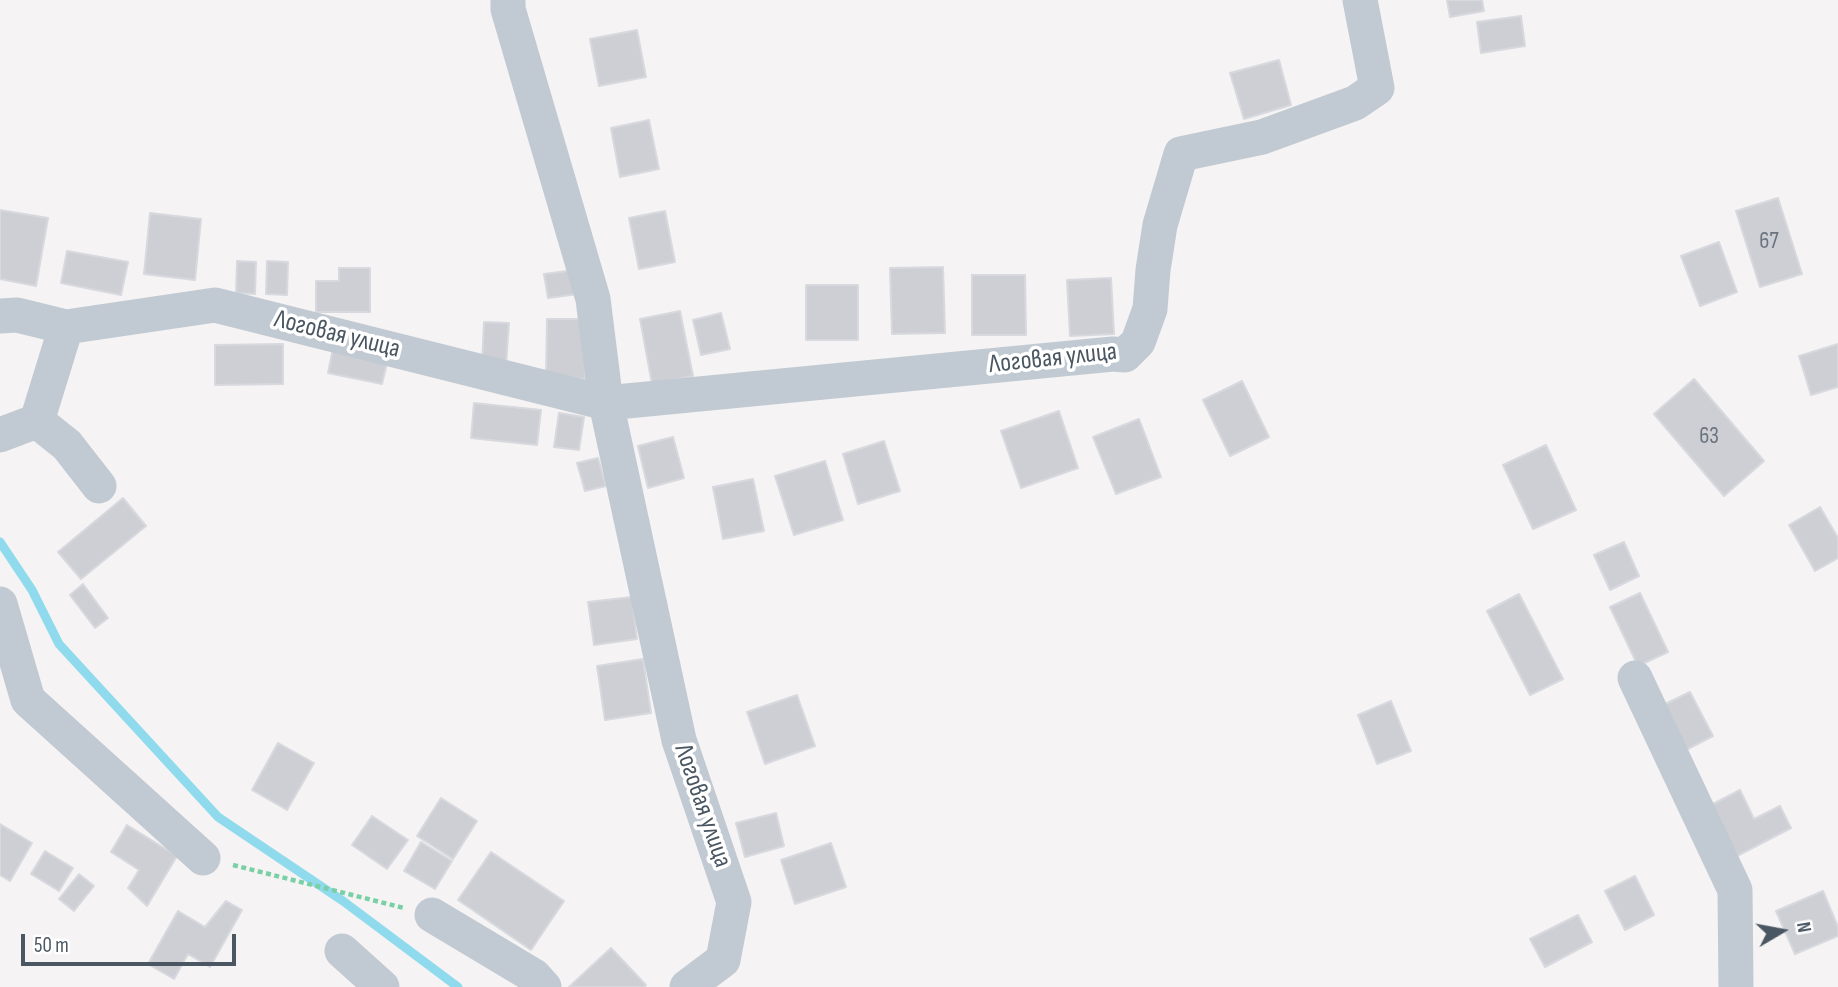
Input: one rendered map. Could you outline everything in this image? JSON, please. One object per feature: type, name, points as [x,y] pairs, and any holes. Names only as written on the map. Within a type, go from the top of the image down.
[{"type":"street","name":"Логовая улица","points":[[508,0],[508,9],[593,299],[606,403],[679,740],[734,902],[723,960],[687,987]]},
{"type":"street","name":"Логовая улица","points":[[0,316],[17,315],[66,327],[215,304],[606,403],[1099,355],[1125,355],[1138,342],[1150,309],[1160,225],[1181,154],[1262,137],[1355,103],[1377,88],[1360,0]]},
{"type":"street","points":[[37,421],[66,327]]},
{"type":"street","points":[[0,435],[37,421]]},
{"type":"street","points":[[37,421],[67,445],[99,486]]},
{"type":"street","points":[[0,604],[28,700],[203,858]]},
{"type":"street","points":[[1636,678],[1735,890],[1736,987]]},
{"type":"street","points":[[432,915],[534,976],[544,987]]},
{"type":"street","points":[[342,951],[382,987]]},
{"type":"path","points":[[203,858],[432,915]]},
{"type":"building","points":[[1447,0],[1482,0],[1484,11],[1450,17]]},
{"type":"building","points":[[1521,16],[1525,46],[1481,53],[1477,22]]},
{"type":"building","points":[[637,30],[646,77],[599,86],[590,39]]},
{"type":"building","points":[[1279,60],[1291,105],[1244,119],[1230,73]]},
{"type":"building","points":[[649,120],[659,169],[620,177],[611,128]]},
{"type":"building","points":[[1778,198],[1802,274],[1760,287],[1736,211]]},
{"type":"building","points":[[0,210],[48,218],[36,286],[0,279]]},
{"type":"building","points":[[665,211],[675,262],[639,269],[629,218]]},
{"type":"building","points":[[150,213],[201,219],[195,280],[144,274]]},
{"type":"building","points":[[1719,242],[1737,292],[1700,306],[1681,256]]},
{"type":"building","points":[[67,251],[128,262],[121,295],[61,283]]},
{"type":"building","points":[[237,261],[256,262],[255,294],[236,293]]},
{"type":"building","points":[[267,261],[288,262],[287,295],[266,294]]},
{"type":"building","points":[[943,267],[945,333],[892,334],[890,268]]},
{"type":"building","points":[[339,268],[370,268],[370,312],[316,312],[316,281],[339,281]]},
{"type":"building","points":[[575,270],[578,294],[548,298],[544,274]]},
{"type":"building","points":[[972,275],[1025,275],[1026,335],[972,335]]},
{"type":"building","points":[[1111,278],[1114,334],[1070,336],[1067,280]]},
{"type":"building","points":[[806,285],[858,285],[858,340],[806,340]]},
{"type":"building","points":[[680,311],[693,376],[652,384],[640,319]]},
{"type":"building","points":[[721,313],[730,349],[701,355],[693,320]]},
{"type":"building","points":[[547,319],[586,319],[585,379],[546,378]]},
{"type":"building","points":[[484,322],[509,323],[506,365],[482,364]]},
{"type":"building","points":[[283,344],[283,384],[215,385],[215,345]]},
{"type":"building","points":[[1838,344],[1838,387],[1811,395],[1799,356]]},
{"type":"building","points":[[333,348],[388,359],[382,384],[328,373]]},
{"type":"building","points":[[1694,379],[1764,461],[1724,496],[1654,414]]},
{"type":"building","points":[[1242,381],[1269,437],[1230,456],[1203,400]]},
{"type":"building","points":[[474,403],[541,410],[537,445],[471,438]]},
{"type":"building","points":[[1059,411],[1078,468],[1021,488],[1001,431]]},
{"type":"building","points":[[559,413],[584,417],[579,450],[554,447]]},
{"type":"building","points":[[1139,419],[1161,477],[1116,494],[1093,437]]},
{"type":"building","points":[[673,437],[684,478],[648,488],[638,446]]},
{"type":"building","points":[[884,441],[900,491],[858,504],[843,454]]},
{"type":"building","points":[[1546,445],[1576,510],[1533,529],[1503,465]]},
{"type":"building","points":[[598,458],[606,486],[585,491],[577,463]]},
{"type":"building","points":[[825,461],[843,520],[794,535],[775,476]]},
{"type":"building","points":[[753,479],[764,531],[723,539],[713,487]]},
{"type":"building","points":[[123,498],[146,526],[81,579],[58,552]]},
{"type":"building","points":[[1820,507],[1838,538],[1838,558],[1815,571],[1789,525]]},
{"type":"building","points":[[1624,542],[1639,576],[1610,590],[1594,555]]},
{"type":"building","points":[[83,584],[108,618],[95,628],[70,595]]},
{"type":"building","points":[[1640,593],[1668,652],[1638,666],[1610,607]]},
{"type":"building","points":[[1519,594],[1563,679],[1530,695],[1487,611]]},
{"type":"building","points":[[632,597],[637,639],[594,645],[588,602]]},
{"type":"building","points":[[643,659],[651,713],[605,720],[597,666]]},
{"type":"building","points":[[1690,692],[1713,736],[1684,751],[1661,706]]},
{"type":"building","points":[[797,695],[815,746],[765,764],[747,712]]},
{"type":"building","points":[[1391,701],[1411,751],[1377,764],[1358,715]]},
{"type":"building","points":[[278,743],[314,763],[287,810],[252,790]]},
{"type":"building","points":[[1740,790],[1754,819],[1780,806],[1791,828],[1737,856],[1711,805]]},
{"type":"building","points":[[441,798],[477,821],[453,859],[417,836]]},
{"type":"building","points":[[776,813],[784,846],[745,857],[736,823]]},
{"type":"building","points":[[372,816],[408,840],[387,869],[352,845]]},
{"type":"building","points":[[0,824],[32,843],[10,881],[0,875]]},
{"type":"building","points":[[127,825],[177,856],[147,906],[128,888],[139,870],[111,852]]},
{"type":"building","points":[[421,842],[452,861],[435,889],[404,871]]},
{"type":"building","points":[[831,843],[846,887],[795,904],[781,860]]},
{"type":"building","points":[[45,851],[73,868],[59,891],[31,874]]},
{"type":"building","points":[[491,852],[564,901],[531,950],[458,900]]},
{"type":"building","points":[[79,874],[94,886],[74,911],[59,899]]},
{"type":"building","points":[[1635,876],[1654,915],[1625,930],[1605,891]]},
{"type":"building","points":[[1823,891],[1838,927],[1838,936],[1795,954],[1776,911]]},
{"type":"building","points":[[226,901],[242,910],[210,967],[188,954],[174,979],[148,964],[178,911],[205,927]]},
{"type":"building","points":[[1578,915],[1592,942],[1545,967],[1530,939]]},
{"type":"building","points":[[611,948],[646,985],[644,987],[569,987]]},
{"type":"waterway","points":[[0,542],[32,590],[59,644],[218,817],[343,901],[458,987]]}]
